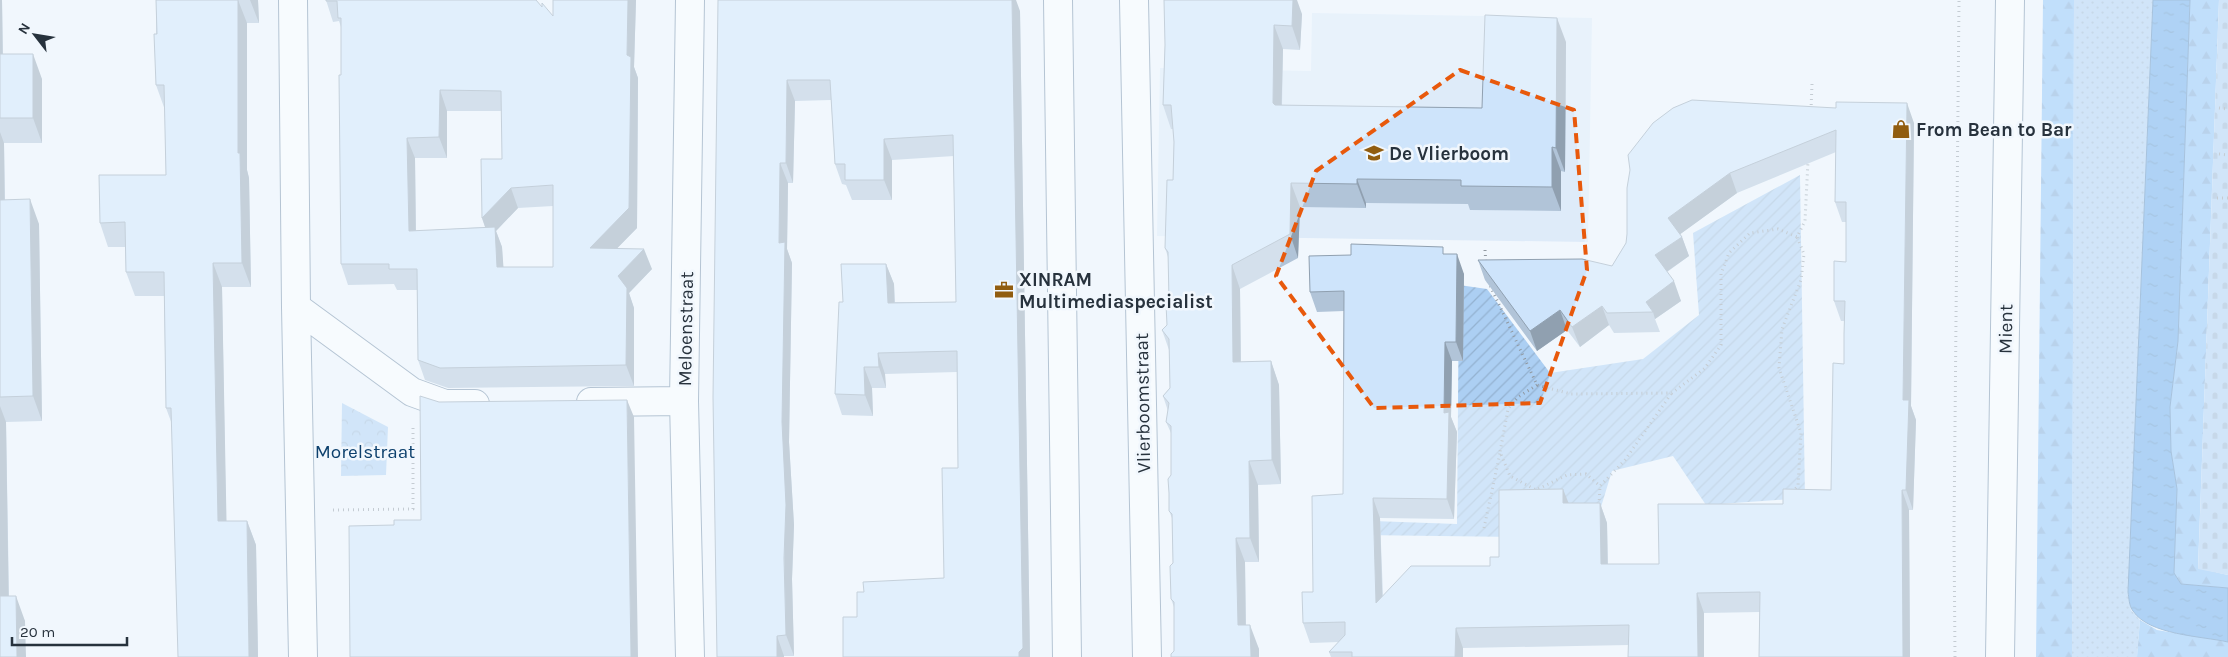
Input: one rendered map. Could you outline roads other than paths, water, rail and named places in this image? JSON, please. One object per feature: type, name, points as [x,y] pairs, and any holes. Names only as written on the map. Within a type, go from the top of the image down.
[{"type":"street","points":[[293,0],[296,307],[303,657]]},
{"type":"street","name":"Meloenstraat","points":[[690,0],[684,401],[690,657]]},
{"type":"street","points":[[1058,0],[1067,657]]},
{"type":"street","name":"Vlierboomstraat","points":[[1134,0],[1147,657]]},
{"type":"street","name":"Mient","points":[[2000,657],[2010,0]]},
{"type":"street","points":[[296,307],[412,392],[445,404],[505,403]]},
{"type":"street","points":[[565,402],[684,401]]},
{"type":"water","points":[[2153,0],[2190,0],[2178,341],[2170,407],[2171,451],[2177,489],[2174,573],[2181,584],[2228,588],[2228,642],[2176,633],[2151,625],[2133,611],[2128,592]]},
{"type":"place","name":"From Bean to Bar","points":[[1901,129]]},
{"type":"place","name":"De Vlierboom","points":[[1374,153]]},
{"type":"place","name":"XINRAM Multimediaspecialist","points":[[1004,290]]},
{"type":"park label","name":"Morelstraat","points":[[365,451]]}]
